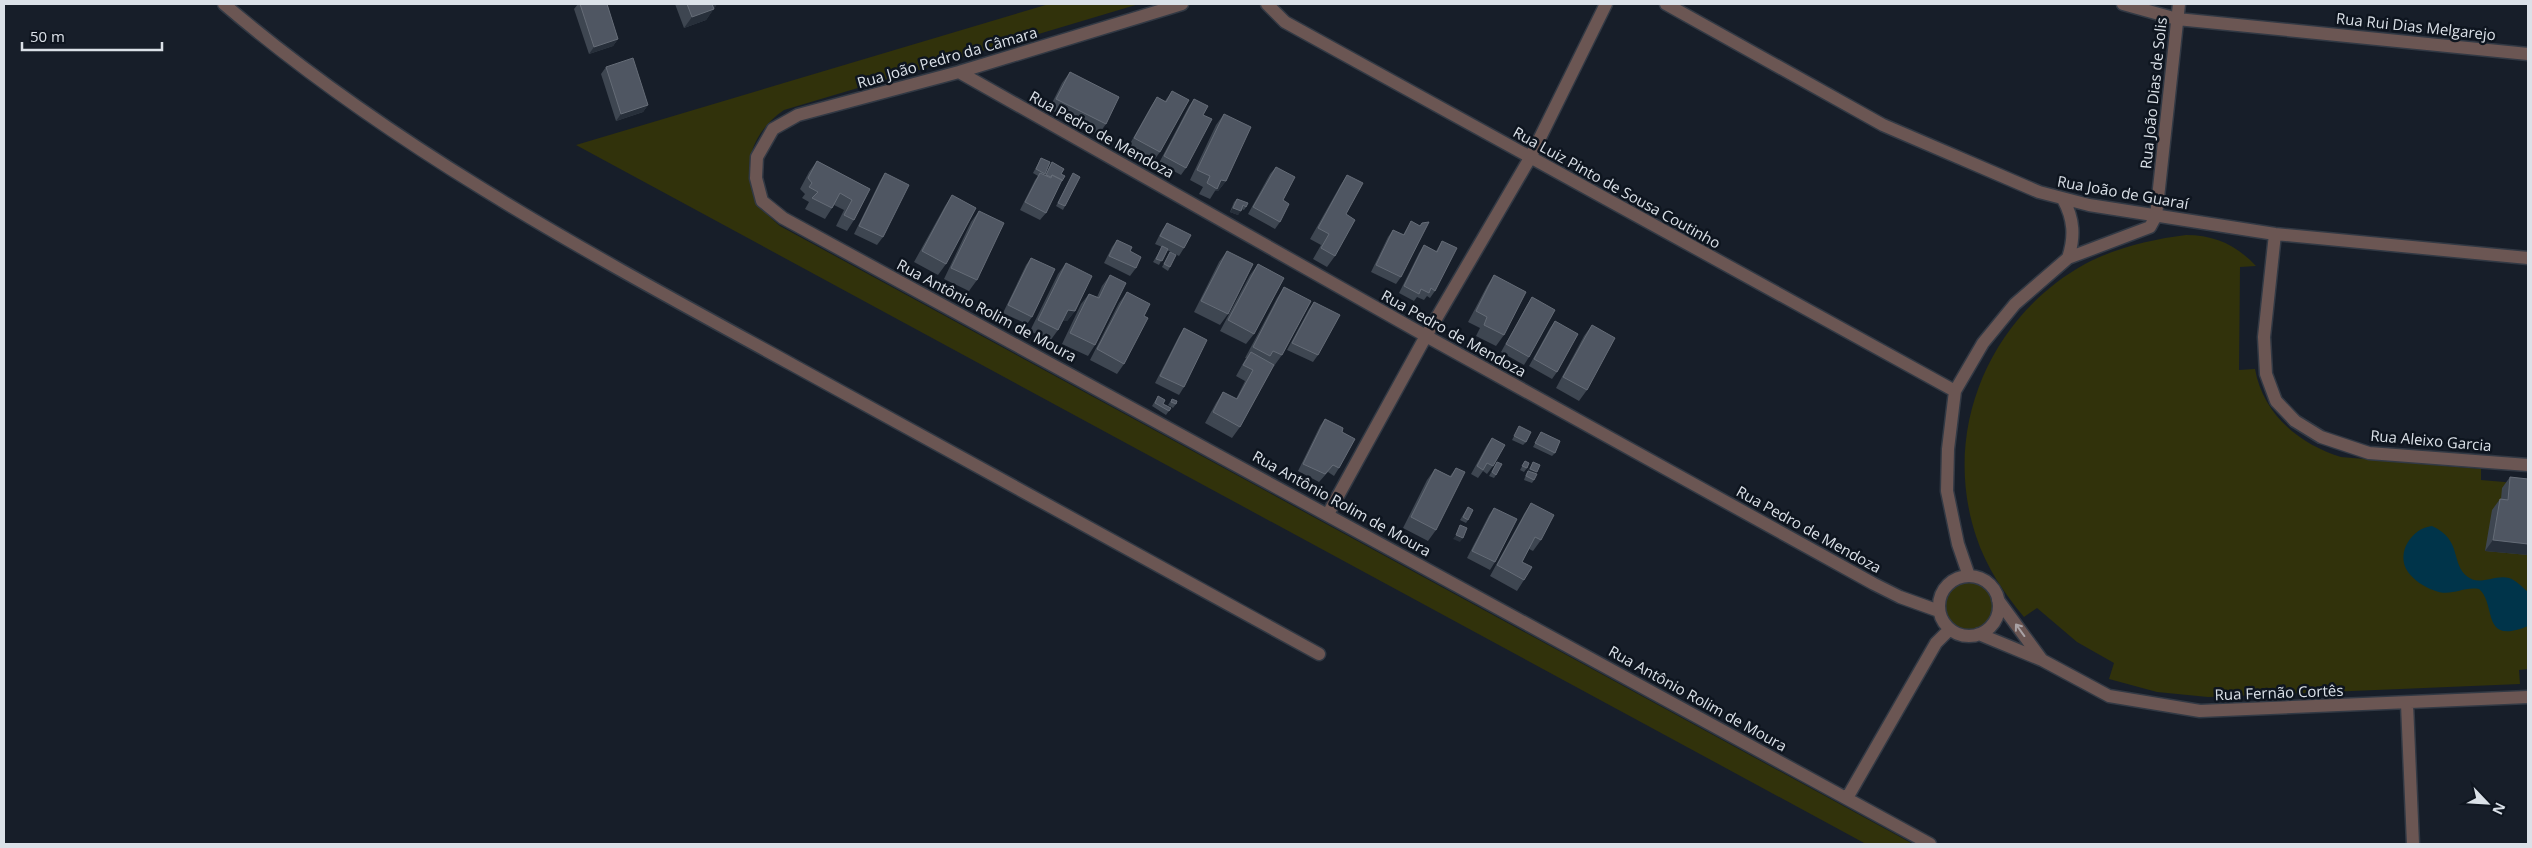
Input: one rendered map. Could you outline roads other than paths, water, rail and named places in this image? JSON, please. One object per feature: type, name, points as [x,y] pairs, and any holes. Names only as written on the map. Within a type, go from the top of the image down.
[{"type":"street","points":[[224,4],[274,46],[358,110],[458,176],[589,254],[1320,654]]},
{"type":"street","name":"Rua João Pedro da Câmara","points":[[756,178],[757,157],[773,129],[798,115],[959,72],[1182,4]]},
{"type":"street","name":"Rua Luiz Pinto de Sousa Coutinho","points":[[1267,4],[1285,22],[1955,391]]},
{"type":"street","points":[[1328,514],[1426,336],[1530,158],[1606,4]]},
{"type":"street","name":"Rua João de Guaraí","points":[[1666,4],[1883,125],[2039,192],[2063,199],[2156,216],[2275,234],[2528,258]]},
{"type":"street","name":"Rua Rui Dias Melgarejo","points":[[2123,4],[2177,19],[2528,54]]},
{"type":"street","name":"Rua João Dias de Solis","points":[[2156,216],[2179,4]]},
{"type":"street","name":"Rua Pedro de Mendoza","points":[[959,72],[1426,336],[1874,584],[1900,597],[1939,611]]},
{"type":"street","name":"Rua Antônio Rolim de Moura","points":[[756,178],[762,201],[783,218],[1930,844]]},
{"type":"street","points":[[2063,199],[2073,227],[2073,238],[2068,258]]},
{"type":"street","points":[[1969,576],[1958,544],[1947,490],[1948,449],[1955,391],[1983,343],[2015,304],[2068,258],[2150,227],[2156,216]]},
{"type":"street","name":"Rua Aleixo Garcia","points":[[2275,234],[2264,337],[2266,374],[2276,401],[2295,421],[2321,437],[2369,452],[2528,465]]},
{"type":"street","points":[[1969,576],[1979,578],[1988,583],[1995,591],[1998,600],[1995,620],[1988,629],[1979,634],[1969,636],[1958,634],[1943,621],[1939,611],[1939,600],[1943,591],[1959,577],[1969,576]]},
{"type":"street","name":"Rua Fernão Cortês","points":[[1998,600],[2042,660]]},
{"type":"street","points":[[1847,798],[1936,643],[1950,629]]},
{"type":"street","name":"Rua Fernão Cortês","points":[[1979,634],[2042,660],[2109,696],[2200,711],[2407,704],[2528,697]]},
{"type":"street","points":[[2407,704],[2413,844]]},
{"type":"water","points":[[2432,526],[2448,538],[2459,566],[2468,577],[2477,580],[2499,577],[2509,578],[2517,582],[2528,592],[2528,626],[2513,631],[2503,631],[2496,627],[2492,621],[2488,604],[2479,589],[2439,592],[2423,585],[2410,575],[2404,565],[2403,557],[2408,543],[2418,531]]}]
